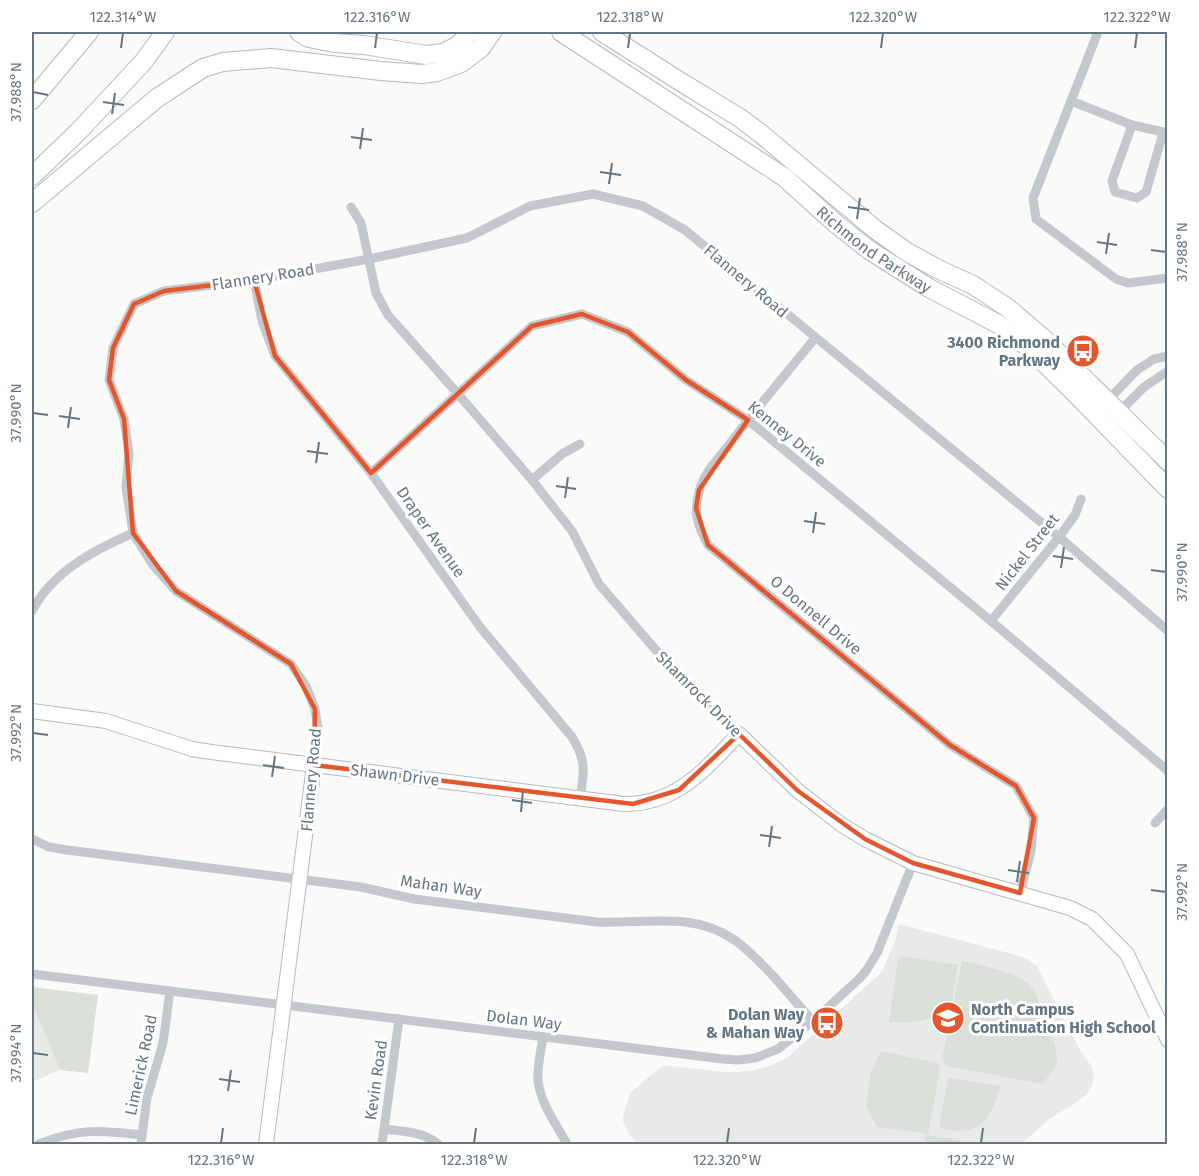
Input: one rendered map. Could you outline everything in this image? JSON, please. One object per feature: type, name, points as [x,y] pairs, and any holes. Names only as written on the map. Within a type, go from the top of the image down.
[{"type":"highway","points":[[62,64],[81,32]]},
{"type":"highway","points":[[32,100],[88,32]]},
{"type":"highway","points":[[32,176],[93,116],[144,61],[165,32]]},
{"type":"highway","points":[[298,32],[309,38],[334,43],[426,55],[443,53],[488,34]]},
{"type":"highway","points":[[413,52],[441,45],[452,39],[457,32]]},
{"type":"highway","name":"Richmond Parkway","points":[[561,32],[784,177],[869,250],[929,288],[1000,325],[1167,461]]},
{"type":"highway","name":"Richmond Parkway","points":[[602,32],[747,123],[876,230],[907,252],[974,285],[1008,308],[1044,339],[1107,412],[1167,489]]},
{"type":"highway","points":[[32,203],[157,98],[203,68],[223,62],[271,58],[422,74],[437,72],[461,63],[481,48],[488,34]]},
{"type":"street","points":[[1098,32],[1033,198],[1036,219],[1116,279],[1128,283],[1167,278]]},
{"type":"street","points":[[1071,101],[1132,125],[1165,133],[1146,192],[1137,198],[1115,192],[1112,182],[1132,125]]},
{"type":"street","name":"Flannery Road","points":[[266,1144],[314,765],[318,729],[315,709],[306,686],[291,664],[176,591],[153,565],[133,533],[126,487],[129,453],[124,420],[109,380],[113,348],[134,304],[164,291],[254,280],[467,238],[530,206],[593,194],[643,206],[685,230],[1059,537],[1167,631]]},
{"type":"street","name":"Shamrock Drive","points":[[351,207],[361,223],[376,293],[388,315],[532,480],[572,531],[599,584],[667,663],[798,791],[821,810],[865,839],[913,863],[1070,908],[1092,919],[1127,954],[1166,1034]]},
{"type":"street","name":"Draper Avenue","points":[[254,280],[262,321],[275,356],[371,473],[480,627],[579,748],[583,763],[580,798]]},
{"type":"street","name":"Kenney Drive","points":[[371,473],[532,326],[582,314],[628,332],[686,380],[748,420],[991,621],[1167,771]]},
{"type":"street","name":"O Donnell Drive","points":[[815,338],[706,474],[699,490],[696,508],[699,530],[708,545],[950,745],[1016,786],[1034,818],[1031,851],[1020,893]]},
{"type":"street","points":[[1107,412],[1137,370],[1154,359],[1167,356]]},
{"type":"street","points":[[1107,412],[1167,371]]},
{"type":"street","points":[[532,480],[562,454],[580,444]]},
{"type":"street","name":"Nickel Street","points":[[991,621],[1059,537],[1074,515],[1081,499]]},
{"type":"street","points":[[32,611],[34,599],[83,558],[133,533]]},
{"type":"street","name":"Shawn Drive","points":[[32,711],[106,721],[192,749],[624,804],[646,802],[679,790],[698,776],[739,734]]},
{"type":"street","points":[[1155,823],[1167,809]]},
{"type":"street","name":"Mahan Way","points":[[32,839],[49,847],[67,850],[361,887],[414,899],[597,922],[697,924],[728,936],[745,947],[813,1021]]},
{"type":"street","name":"Dolan Way","points":[[32,974],[738,1060],[755,1058],[778,1049],[859,980],[872,962],[896,909],[913,863]]},
{"type":"street","name":"Limerick Road","points":[[141,1139],[148,1089],[163,1043],[170,991]]},
{"type":"street","name":"Kevin Road","points":[[382,1144],[399,1020]]},
{"type":"street","points":[[543,1037],[538,1070],[540,1088],[548,1110],[567,1144]]},
{"type":"street","points":[[384,1129],[421,1134],[438,1144]]},
{"type":"street","points":[[39,1144],[77,1132],[106,1131],[141,1139]]},
{"type":"highlighted area","points":[[254,280],[275,356],[371,473],[532,326],[582,314],[628,332],[686,380],[748,420],[699,490],[696,508],[708,545],[950,745],[1016,786],[1034,818],[1020,893],[913,863],[865,839],[798,791],[739,734],[679,790],[633,804],[314,765],[315,709],[291,664],[176,591],[133,533],[124,419],[109,380],[113,348],[134,304],[164,291]]},
{"type":"shaded area","name":"North Campus Continuation High School","points":[[899,924],[1012,954],[1027,959],[1037,966],[1081,1052],[1092,1067],[1094,1077],[1092,1086],[1086,1095],[1048,1120],[1021,1144],[639,1144],[629,1135],[623,1116],[630,1093],[663,1065],[738,1072],[755,1070],[787,1058],[882,972],[895,941]]},
{"type":"shaded area","points":[[902,956],[958,965],[951,1009],[921,1020],[889,1022],[898,959]]},
{"type":"shaded area","points":[[962,961],[1010,974],[1032,988],[1053,1038],[1057,1054],[1057,1064],[1043,1084],[947,1066],[942,1059]]},
{"type":"shaded area","points":[[32,987],[98,995],[88,1073],[60,1070],[32,1003]]},
{"type":"shaded area","points":[[32,1003],[60,1070],[32,1082]]},
{"type":"shaded area","points":[[881,1051],[937,1063],[940,1068],[928,1134],[877,1127],[866,1106],[871,1072]]},
{"type":"shaded area","points":[[950,1078],[1000,1086],[987,1118],[973,1128],[952,1130],[939,1128]]},
{"type":"shaded area","points":[[926,1135],[960,1140],[960,1144],[924,1144]]},
{"type":"place","name":"3400 Richmond Parkway","points":[[1083,351]]},
{"type":"place","name":"North Campus Continuation High School","points":[[948,1018]]},
{"type":"place","name":"Dolan Way & Mahan Way","points":[[827,1023]]}]
